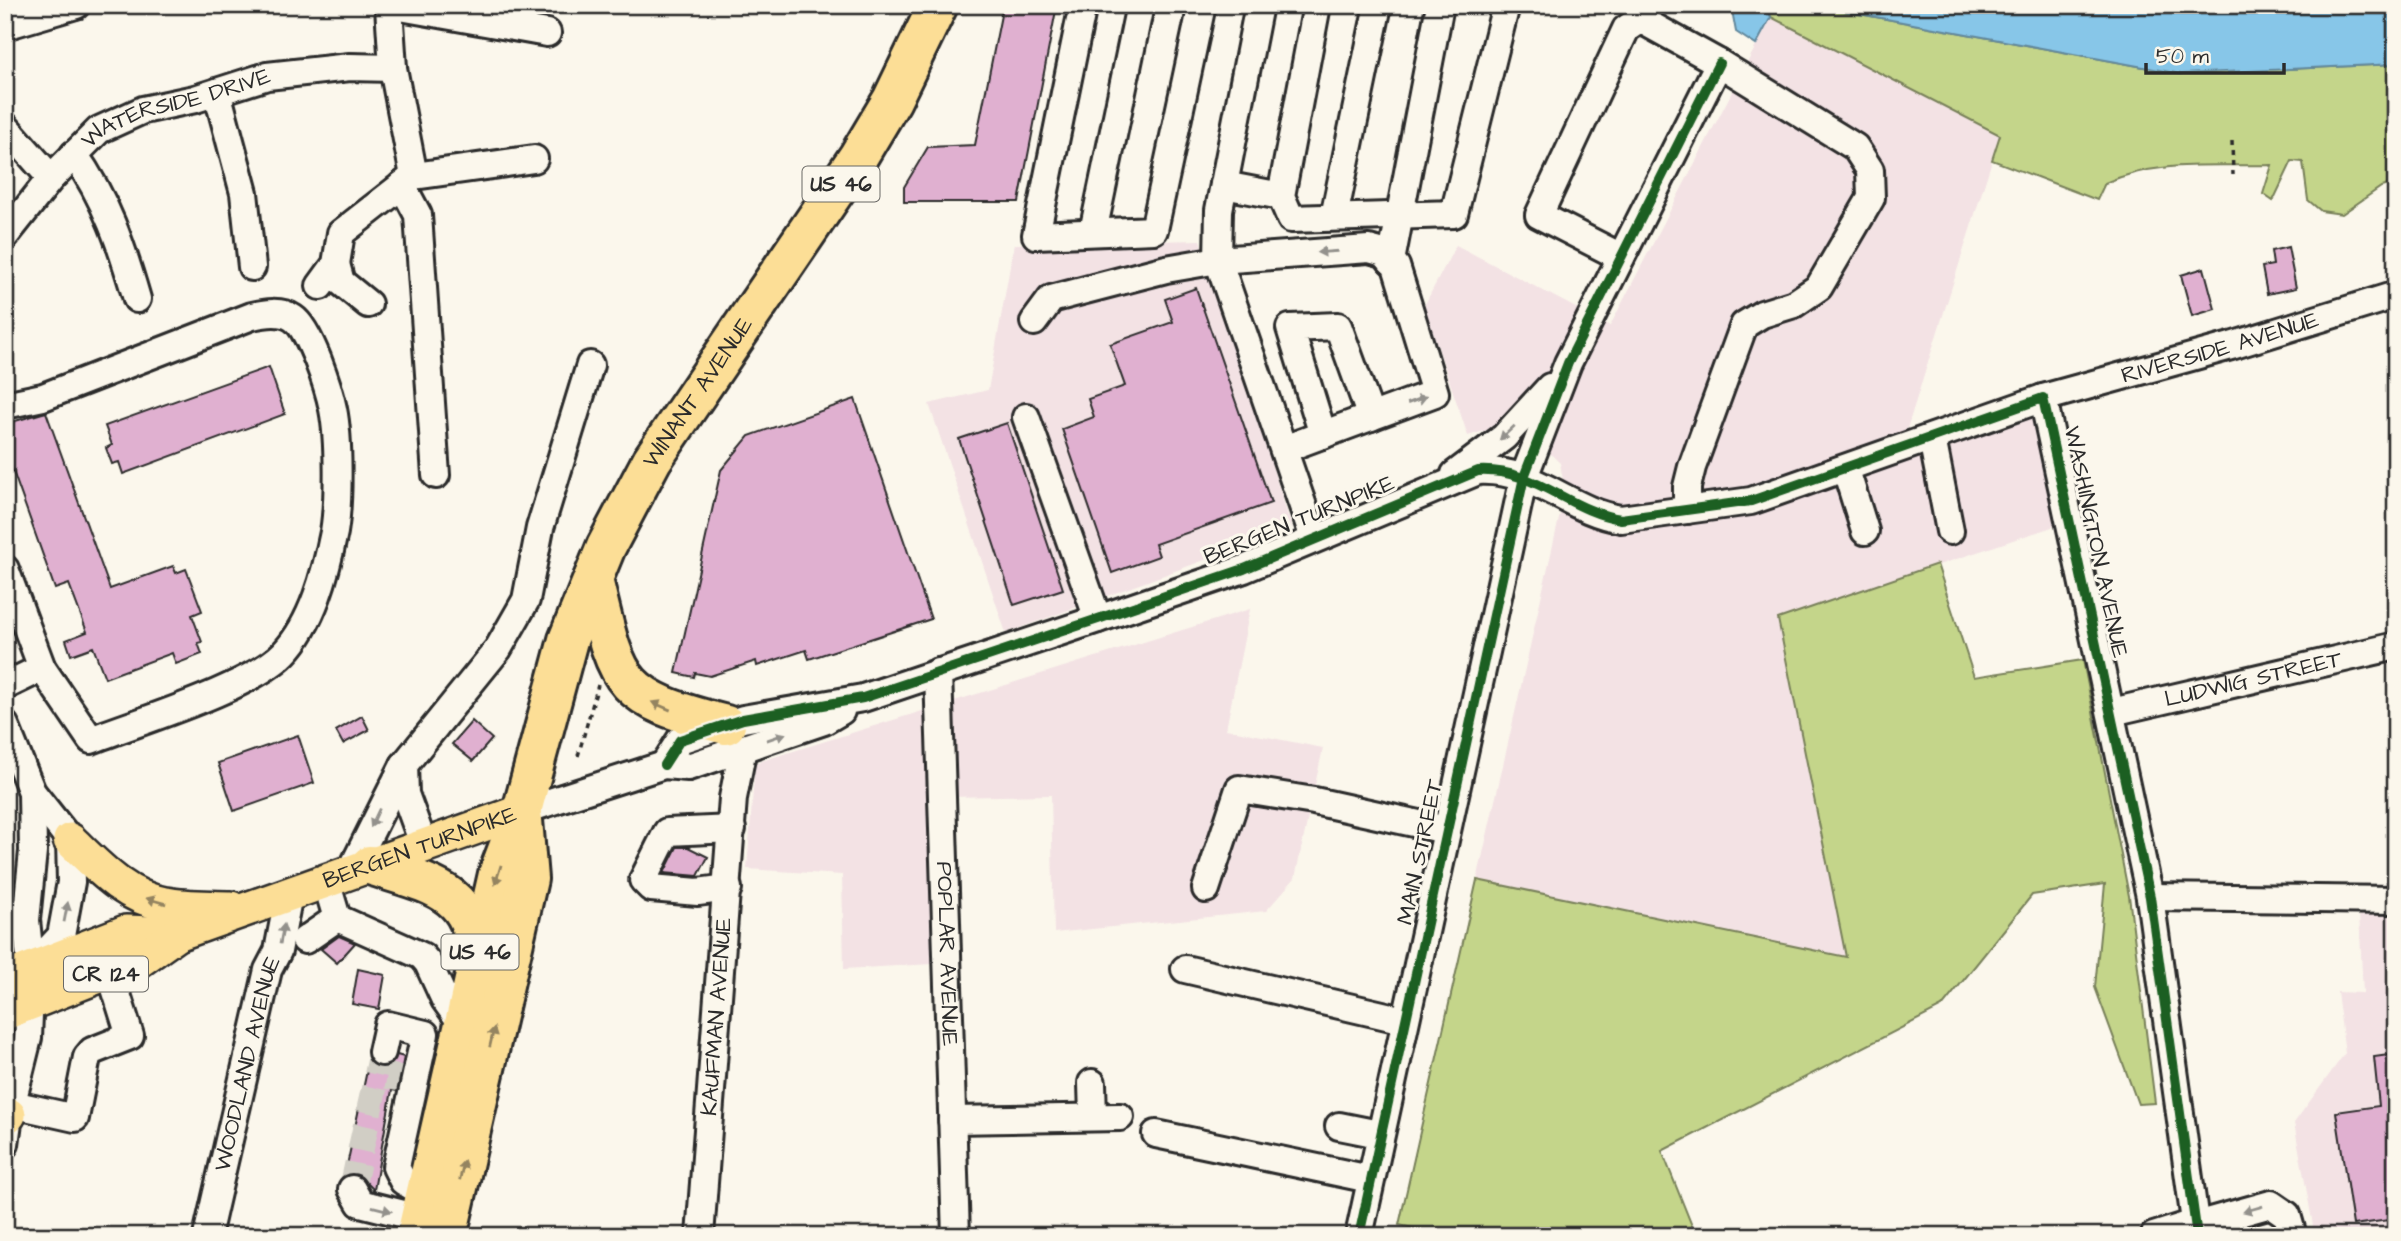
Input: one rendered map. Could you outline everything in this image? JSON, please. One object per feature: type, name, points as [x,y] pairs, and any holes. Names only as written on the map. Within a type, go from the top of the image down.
[{"type":"highway","name":"WINANT AVENUE","points":[[522,811],[558,674],[593,579],[637,484],[858,157],[892,100],[938,5]]},
{"type":"highway","points":[[593,579],[612,655],[632,687],[664,708],[735,736]]},
{"type":"highway","name":"US 46","points":[[462,1100],[463,1025],[498,874],[522,811]]},
{"type":"highway","name":"US 46","points":[[417,1226],[462,1100],[528,879],[522,811]]},
{"type":"highway","points":[[348,873],[437,887],[456,900],[472,927],[475,945],[474,977]]},
{"type":"main road","name":"BERGEN TURNPIKE","points":[[18,1008],[140,960],[177,934],[522,811]]},
{"type":"main road","points":[[70,840],[104,874],[146,899],[164,904],[248,909]]},
{"type":"main road","name":"BERGEN TURNPIKE","points":[[18,974],[125,932],[177,934]]},
{"type":"street","points":[[5,26],[76,5]]},
{"type":"street","points":[[1083,5],[1036,235],[1154,230],[1202,5]]},
{"type":"street","points":[[1093,232],[1140,5]]},
{"type":"street","points":[[1259,5],[1219,210],[1218,260],[1314,538]]},
{"type":"street","points":[[1317,5],[1281,196],[1291,219],[1454,214],[1506,5]]},
{"type":"street","points":[[1334,217],[1378,5]]},
{"type":"street","points":[[1391,261],[1440,5]]},
{"type":"street","points":[[436,475],[418,215],[408,181],[393,68],[389,6],[547,33]]},
{"type":"street","points":[[1621,257],[1539,215],[1626,29],[1636,22],[1645,22],[1719,63],[1855,147],[1870,170],[1871,198],[1813,293],[1794,304],[1762,314],[1744,325],[1692,467],[1687,487],[1687,510]]},
{"type":"street","points":[[1719,63],[1568,363],[1524,477],[1602,516],[1621,520],[1751,501],[1846,470],[2043,398]]},
{"type":"street","name":"WATERSIDE DRIVE","points":[[5,236],[51,178],[99,130],[143,110],[217,92],[267,76],[308,69],[393,68]]},
{"type":"street","points":[[217,92],[244,193],[252,267]]},
{"type":"street","points":[[5,126],[51,178]]},
{"type":"street","points":[[74,154],[97,187],[121,245],[136,299]]},
{"type":"street","points":[[368,304],[341,282],[336,264],[341,233],[408,181],[534,159]]},
{"type":"street","points":[[1224,185],[1281,196]]},
{"type":"street","points":[[1034,323],[1051,299],[1166,269],[1218,260],[1369,249],[1384,253],[1396,266],[1435,393],[1284,449]]},
{"type":"street","points":[[320,286],[336,264]]},
{"type":"street","name":"RIVERSIDE AVENUE","points":[[2043,398],[2231,346],[2396,295]]},
{"type":"street","points":[[5,405],[43,397],[265,313],[292,317],[301,325],[333,410],[337,482],[334,529],[309,614],[284,653],[248,679],[91,740],[42,668],[5,569]]},
{"type":"street","points":[[1243,331],[1338,326],[1371,417]]},
{"type":"street","points":[[1290,328],[1323,435]]},
{"type":"street","points":[[1439,485],[1504,437],[1536,404],[1568,363]]},
{"type":"street","points":[[305,940],[337,918],[348,873],[404,765],[498,649],[526,600],[540,528],[590,365]]},
{"type":"street","name":"WASHINGTON AVENUE","points":[[2043,398],[2150,897],[2196,1228]]},
{"type":"street","points":[[1026,417],[1098,619]]},
{"type":"street","points":[[1931,438],[1951,531]]},
{"type":"street","name":"BERGEN TURNPIKE","points":[[522,811],[676,766],[680,740],[735,736],[938,673],[1244,569],[1439,485],[1478,471],[1502,470],[1524,477]]},
{"type":"street","points":[[1846,470],[1865,531]]},
{"type":"street","name":"MAIN STREET","points":[[1359,1236],[1379,1134],[1524,477]]},
{"type":"street","name":"LUDWIG STREET","points":[[2112,712],[2396,646]]},
{"type":"street","points":[[5,686],[42,668]]},
{"type":"street","name":"POPLAR AVENUE","points":[[938,673],[956,1236]]},
{"type":"street","points":[[5,725],[32,792],[70,840],[71,882],[61,936],[18,974]]},
{"type":"street","name":"KAUFMAN AVENUE","points":[[700,1236],[728,888],[735,736]]},
{"type":"street","points":[[404,765],[405,794],[424,846]]},
{"type":"street","points":[[676,766],[717,778],[728,787],[733,798]]},
{"type":"street","points":[[1206,889],[1239,789],[1327,803],[1446,830]]},
{"type":"street","points":[[32,792],[33,851],[18,974],[18,1008],[28,1038],[8,1119],[75,1118],[87,1057],[92,1051],[130,1036],[110,972]]},
{"type":"street","points":[[728,888],[698,892],[651,888],[643,880],[667,832],[732,829]]},
{"type":"street","name":"WOODLAND AVENUE","points":[[207,1236],[268,971],[278,951],[289,894]]},
{"type":"street","points":[[2150,897],[2396,901]]},
{"type":"street","points":[[337,918],[422,956],[445,1000],[463,1025]]},
{"type":"street","points":[[1185,969],[1404,1020]]},
{"type":"street","points":[[435,978],[474,977]]},
{"type":"street","points":[[393,1054],[388,1025],[425,1034],[396,1167],[417,1226]]},
{"type":"street","points":[[1092,1083],[1093,1117]]},
{"type":"street","points":[[397,1091],[386,1141],[388,1147],[399,1154]]},
{"type":"street","points":[[952,1121],[1120,1118]]},
{"type":"street","points":[[1339,1126],[1379,1134]]},
{"type":"street","points":[[1156,1133],[1370,1179]]},
{"type":"street","points":[[352,1189],[360,1203],[417,1226]]},
{"type":"street","points":[[2154,1236],[2196,1228],[2271,1204],[2287,1215],[2293,1236]]},
{"type":"path","points":[[2232,141],[2233,175]]},
{"type":"path","points":[[578,756],[601,673]]},
{"type":"shaded area","points":[[1771,17],[2000,135],[1906,432],[1914,457],[2031,417],[2055,526],[1778,619],[1846,957],[1477,880],[1565,492],[1560,463],[1541,445],[1487,430],[1468,436],[1424,306],[1456,245],[1610,326]]},
{"type":"shaded area","points":[[1200,240],[1292,528],[1006,633],[929,404],[988,390],[1014,244]]},
{"type":"shaded area","points":[[1250,609],[1226,729],[1323,748],[1295,878],[1266,911],[1054,933],[1051,795],[946,797],[950,963],[844,969],[842,875],[747,869],[755,763]]},
{"type":"shaded area","points":[[2358,893],[2396,894],[2396,1236],[2315,1236],[2294,1123],[2345,1053],[2337,992],[2363,993]]},
{"type":"green space","points":[[1766,5],[1811,5],[2181,74],[2396,64],[2396,183],[2381,187],[2342,214],[2321,211],[2308,200],[2303,162],[2292,161],[2273,201],[2263,194],[2272,165],[2167,167],[2125,175],[2105,183],[2097,200],[1992,160],[2000,135],[1771,17]]},
{"type":"green space","points":[[1937,564],[1974,677],[2083,660],[2129,896],[2155,1103],[2138,1104],[2095,987],[2105,884],[2032,895],[1942,1007],[1662,1151],[1696,1236],[1450,1236],[1399,1225],[1477,880],[1846,957],[1778,619]]},
{"type":"water","points":[[1731,5],[1766,5],[1771,17],[1756,45],[1736,32]]},
{"type":"water","points":[[1811,5],[2396,5],[2396,64],[2181,74]]},
{"type":"building","points":[[1003,5],[1057,5],[1019,202],[904,202],[904,187],[928,147],[975,145]]},
{"type":"building","points":[[2288,247],[2296,288],[2267,294],[2262,267],[2273,265],[2271,251]]},
{"type":"building","points":[[2204,268],[2215,309],[2192,316],[2181,275]]},
{"type":"building","points":[[1196,288],[1271,503],[1155,544],[1159,556],[1112,573],[1062,429],[1094,417],[1088,399],[1125,386],[1110,344],[1173,322],[1165,299]]},
{"type":"building","points":[[269,367],[285,414],[123,474],[119,462],[112,464],[106,448],[112,445],[105,426]]},
{"type":"building","points":[[855,399],[931,619],[809,659],[806,650],[757,666],[756,661],[710,676],[695,673],[694,677],[676,673],[721,470],[749,436]]},
{"type":"building","points":[[46,412],[110,589],[173,566],[176,573],[186,569],[202,611],[192,615],[202,642],[198,643],[202,654],[176,664],[172,653],[105,678],[93,647],[71,655],[66,640],[87,632],[69,584],[55,589],[5,449],[5,424]]},
{"type":"building","points":[[1007,423],[1063,589],[1014,605],[959,439]]},
{"type":"building","points":[[362,716],[369,730],[343,744],[336,731]]},
{"type":"building","points":[[472,721],[492,739],[473,761],[452,744]]},
{"type":"building","points":[[298,735],[314,783],[234,811],[218,763]]},
{"type":"building","points":[[677,847],[688,847],[708,857],[698,876],[664,873]]},
{"type":"building","points":[[339,936],[355,943],[337,963],[321,949]]},
{"type":"building","points":[[358,969],[385,975],[379,1009],[352,1004]]},
{"type":"building","points":[[2396,1054],[2396,1219],[2353,1225],[2336,1112],[2379,1106],[2374,1057]]},
{"type":"building","points":[[397,1055],[404,1057],[397,1091],[392,1090],[374,1190],[359,1175],[345,1175],[369,1061],[378,1067],[386,1067]]},
{"type":"tunnel","points":[[352,1189],[382,1052]]},
{"type":"tunnel","points":[[397,1091],[404,1057]]},
{"type":"cycle path","points":[[1359,1236],[1524,477],[1568,363],[1719,63]]},
{"type":"cycle path","points":[[664,765],[680,740],[743,719],[863,698],[1098,619],[1244,569],[1478,471],[1517,476],[1584,508],[1621,519],[1751,501],[2043,398],[2150,897],[2197,1236]]}]
